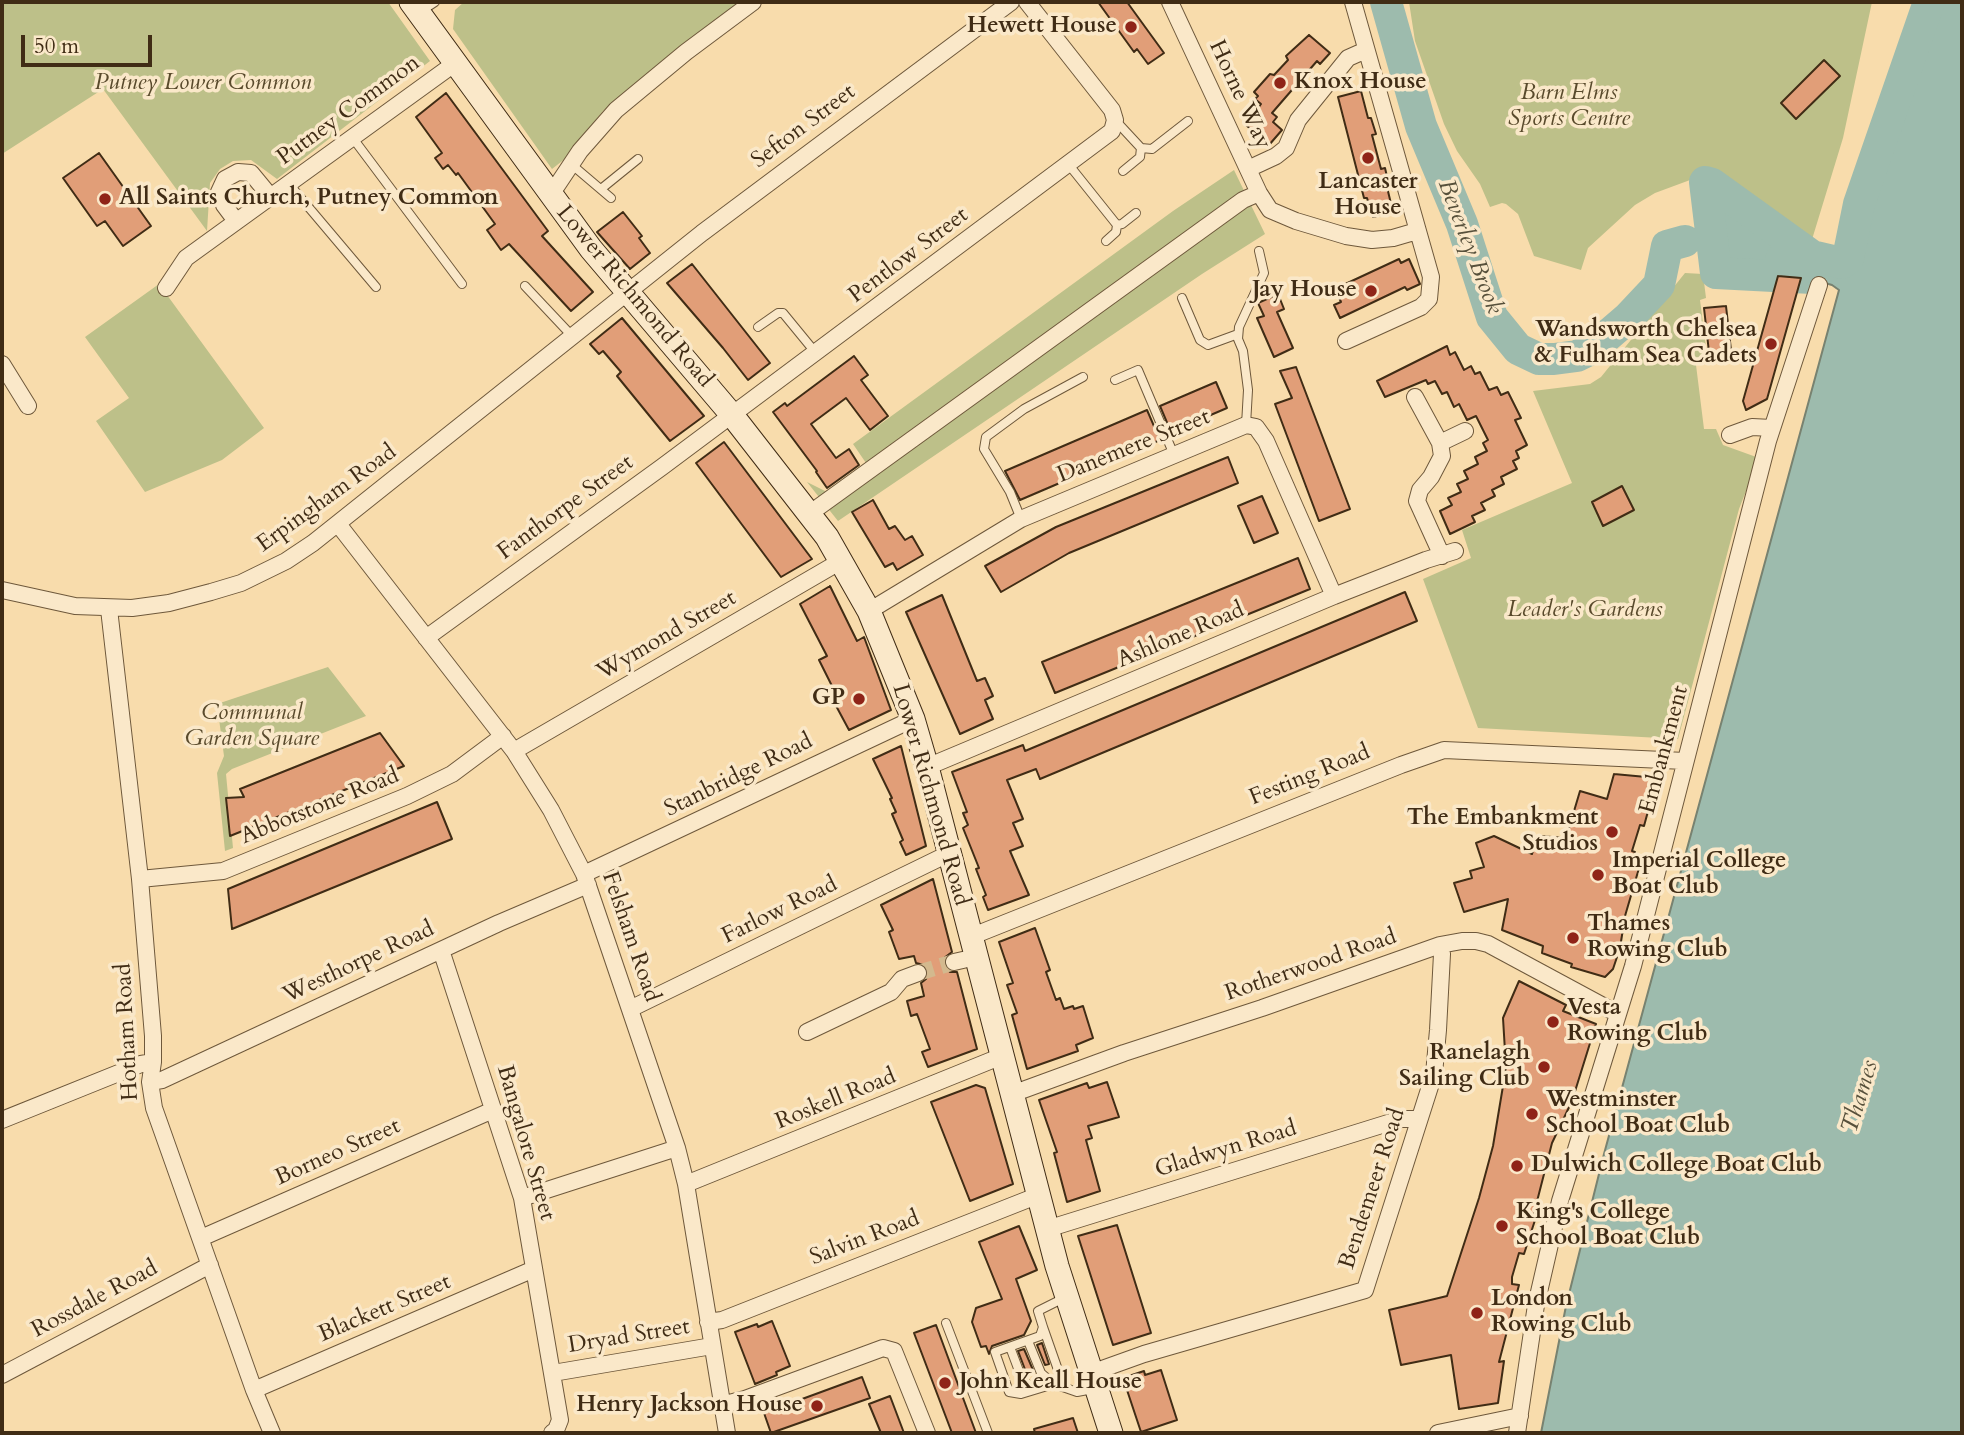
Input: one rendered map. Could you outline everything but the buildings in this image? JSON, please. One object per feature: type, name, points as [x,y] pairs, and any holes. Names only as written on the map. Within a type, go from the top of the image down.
[{"type":"main road","name":"Lower Richmond Road","points":[[422,5],[454,64],[549,193],[627,293],[732,415],[809,514],[841,561],[869,611],[913,719],[948,854],[967,952],[1002,1056],[1047,1229],[1111,1433]]},
{"type":"street","points":[[549,193],[616,110],[705,37],[753,2]]},
{"type":"street","name":"Sefton Street","points":[[627,293],[713,225],[1011,2]]},
{"type":"street","points":[[1027,2],[1112,110],[1113,126]]},
{"type":"street","name":"Horne Way","points":[[1170,2],[1259,193],[1270,210],[1346,236],[1372,240],[1416,231]]},
{"type":"street","points":[[1346,341],[1421,307],[1429,299],[1431,277],[1353,2]]},
{"type":"street","name":"Horne Way","points":[[1248,169],[1276,156],[1286,148],[1298,120],[1348,58],[1366,50]]},
{"type":"street","name":"Putney Common","points":[[166,288],[186,258],[454,64]]},
{"type":"street","name":"Pentlow Street","points":[[732,415],[1069,165],[1113,126]]},
{"type":"street","name":"Putney Common","points":[[236,221],[224,205],[219,191],[225,179],[238,172],[251,173],[270,196]]},
{"type":"street","points":[[809,514],[1243,200],[1259,193]]},
{"type":"street","name":"Embankment","points":[[1517,1433],[1535,1305],[1557,1214],[1618,1014],[1772,428],[1819,285]]},
{"type":"street","name":"Erpingham Road","points":[[2,590],[37,599],[108,609],[169,603],[241,583],[286,561],[338,524],[627,293]]},
{"type":"street","points":[[2,364],[28,406]]},
{"type":"street","points":[[1415,397],[1440,443],[1465,431]]},
{"type":"street","name":"Fanthorpe Street","points":[[426,638],[732,415]]},
{"type":"street","name":"Danemere Street","points":[[869,611],[1021,519],[1246,425],[1256,427],[1266,441],[1334,596]]},
{"type":"street","points":[[1730,435],[1752,427],[1772,428]]},
{"type":"street","name":"Ashlone Road","points":[[927,767],[1334,596],[1426,560],[1449,554],[1417,501],[1420,490],[1431,477],[1442,456],[1440,443]]},
{"type":"street","name":"Felsham Road","points":[[338,524],[514,751],[551,810],[586,879],[677,1148],[686,1184],[727,1433]]},
{"type":"street","name":"Wymond Street","points":[[514,751],[841,561]]},
{"type":"street","name":"Hotham Road","points":[[108,609],[140,879],[153,1062],[150,1082],[154,1108],[254,1390],[272,1433]]},
{"type":"street","name":"Stanbridge Road","points":[[586,879],[913,719]]},
{"type":"street","name":"Abbotstone Road","points":[[140,879],[223,871],[407,796],[452,774],[503,736]]},
{"type":"street","name":"Festing Road","points":[[967,952],[1401,765],[1444,750],[1685,761]]},
{"type":"street","name":"Farlow Road","points":[[631,1009],[948,854]]},
{"type":"street","name":"Westhorpe Road","points":[[150,1082],[162,1080],[499,923],[586,879]]},
{"type":"street","name":"Rotherwood Road","points":[[1012,1094],[1440,945],[1476,941],[1488,944],[1618,1014]]},
{"type":"street","name":"Bendemeer Road","points":[[1094,1381],[1144,1354],[1364,1290],[1434,1074],[1442,954],[1440,945]]},
{"type":"street","name":"Bangalore Street","points":[[441,950],[522,1198],[560,1420],[552,1433]]},
{"type":"street","points":[[807,1032],[891,992],[902,979],[918,973]]},
{"type":"street","name":"Roskell Road","points":[[686,1184],[1002,1056]]},
{"type":"street","points":[[2,1120],[141,1064],[153,1062]]},
{"type":"street","name":"Borneo Street","points":[[201,1238],[493,1110]]},
{"type":"street","name":"Gladwyn Road","points":[[1047,1229],[1401,1119],[1419,1119]]},
{"type":"street","points":[[522,1198],[677,1148]]},
{"type":"street","name":"Salvin Road","points":[[708,1322],[722,1320],[1038,1195]]},
{"type":"street","name":"Rossdale Road","points":[[2,1375],[210,1265]]},
{"type":"street","name":"Blackett Street","points":[[254,1390],[534,1269]]},
{"type":"street","name":"Dryad Street","points":[[553,1373],[712,1346]]},
{"type":"street","points":[[721,1405],[745,1399],[883,1348],[894,1351],[927,1433]]},
{"type":"street","points":[[1438,1433],[1520,1416]]},
{"type":"lane","points":[[1113,126],[1141,148],[1152,149],[1188,121]]},
{"type":"lane","points":[[352,138],[462,284]]},
{"type":"lane","points":[[1123,171],[1140,157],[1141,148]]},
{"type":"lane","points":[[601,189],[638,159]]},
{"type":"lane","points":[[571,164],[611,198]]},
{"type":"lane","points":[[1069,165],[1117,225],[1116,232],[1106,241]]},
{"type":"lane","points":[[289,184],[376,287]]},
{"type":"lane","points":[[1117,225],[1136,214]]},
{"type":"lane","points":[[1246,425],[1248,390],[1238,334],[1264,273],[1259,251]]},
{"type":"lane","points":[[525,286],[573,337]]},
{"type":"lane","points":[[1182,298],[1200,340],[1208,345],[1238,334]]},
{"type":"lane","points":[[758,327],[778,313],[783,313],[816,353]]},
{"type":"lane","points":[[1115,380],[1138,370],[1174,455]]},
{"type":"lane","points":[[1021,519],[1010,492],[985,449],[986,437],[1024,409],[1083,377]]},
{"type":"lane","points":[[1064,1387],[1038,1311],[1067,1297]]},
{"type":"lane","points":[[946,1323],[988,1433]]},
{"type":"lane","points":[[1043,1327],[1040,1336],[995,1352],[1009,1392],[1021,1394],[1054,1384]]},
{"type":"lane","points":[[1028,1341],[1041,1373],[1054,1384],[1077,1392],[1094,1381]]},
{"type":"lane","points":[[1010,1347],[1023,1379],[1033,1390]]},
{"type":"green space","name":"Putney Lower Common","points":[[2,2],[388,2],[430,61],[277,179],[251,160],[233,161],[220,169],[210,183],[207,231],[103,89],[2,154]]},
{"type":"green space","points":[[464,2],[743,2],[603,111],[566,158],[552,169],[453,29],[455,10]]},
{"type":"green space","name":"Barn Elms Sports Centre","points":[[1409,2],[1872,2],[1843,138],[1810,246],[1709,173],[1655,193],[1635,205],[1588,248],[1581,270],[1534,256],[1518,214],[1502,203],[1490,207],[1480,184],[1457,151],[1444,124],[1415,41]]},
{"type":"green space","points":[[1234,170],[1265,234],[838,521],[807,482],[827,492],[866,463],[853,444],[1173,211]]},
{"type":"green space","name":"Leader's Gardens","points":[[1685,273],[1703,274],[1706,298],[1700,300],[1708,363],[1696,365],[1704,429],[1716,429],[1723,445],[1759,458],[1739,509],[1678,739],[1478,728],[1423,579],[1471,558],[1462,530],[1572,483],[1533,391],[1590,384],[1601,377]]},
{"type":"green space","points":[[159,284],[264,428],[222,460],[145,492],[96,421],[129,398],[85,337]]},
{"type":"green space","name":"Communal Garden Square","points":[[328,667],[366,716],[232,769],[226,774],[233,848],[225,851],[217,773],[224,756],[217,704]]},
{"type":"water","name":"Thames","points":[[1929,2],[1962,2],[1962,1433],[1541,1433],[1566,1306],[1604,1154],[1839,290],[1832,285],[1804,277],[1716,273],[1705,182],[1712,184],[1812,256],[1842,263],[1848,257],[1859,204]]},
{"type":"waterway","name":"Beverley Brook","points":[[1386,2],[1421,126],[1462,224],[1492,317],[1518,349],[1539,359],[1554,359],[1577,356],[1593,348],[1628,318],[1659,285],[1667,246],[1685,241]]},
{"type":"waterway","points":[[1781,260],[1813,274],[1812,278],[1716,273],[1705,182],[1712,184],[1812,256],[1842,263],[1848,258],[1859,204],[1929,2]]},
{"type":"tunnel","points":[[918,973],[954,962]]},
{"type":"place","name":"Hewett House","points":[[1131,27]]},
{"type":"place","name":"Knox House","points":[[1280,83]]},
{"type":"place","name":"Lancaster House","points":[[1368,158]]},
{"type":"place","name":"All Saints Church, Putney Common","points":[[105,199]]},
{"type":"place","name":"Jay House","points":[[1371,291]]},
{"type":"place","name":"Wandsworth Chelsea & Fulham Sea Cadets","points":[[1771,344]]},
{"type":"place","name":"GP","points":[[859,699]]},
{"type":"place","name":"The Embankment Studios","points":[[1612,832]]},
{"type":"place","name":"Imperial College Boat Club","points":[[1598,875]]},
{"type":"place","name":"Thames Rowing Club","points":[[1573,938]]},
{"type":"place","name":"Vesta Rowing Club","points":[[1553,1022]]},
{"type":"place","name":"Ranelagh Sailing Club","points":[[1544,1067]]},
{"type":"place","name":"Westminster School Boat Club","points":[[1532,1114]]},
{"type":"place","name":"Dulwich College Boat Club","points":[[1517,1166]]},
{"type":"place","name":"King's College School Boat Club","points":[[1502,1226]]},
{"type":"place","name":"London Rowing Club","points":[[1477,1313]]},
{"type":"place","name":"John Keall House","points":[[945,1383]]},
{"type":"place","name":"Henry Jackson House","points":[[817,1406]]}]
